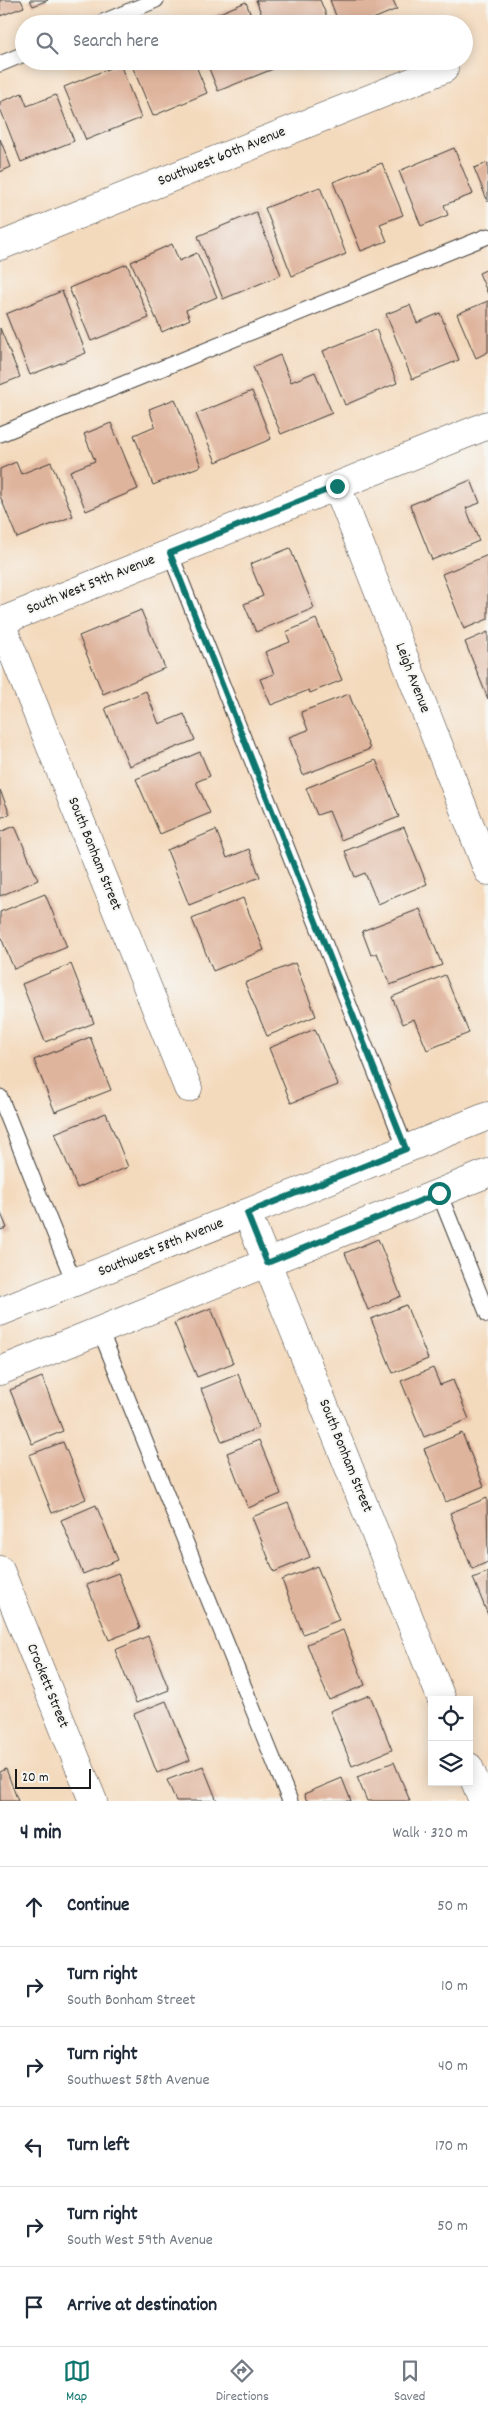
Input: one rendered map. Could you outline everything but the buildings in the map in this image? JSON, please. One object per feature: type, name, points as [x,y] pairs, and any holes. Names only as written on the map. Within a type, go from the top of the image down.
[{"type":"street","name":"Southwest 60th Avenue","points":[[0,246],[441,70]]},
{"type":"street","name":"South West 59th Avenue","points":[[0,621],[488,425]]},
{"type":"street","name":"Leigh Avenue","points":[[337,486],[488,871]]},
{"type":"street","name":"South Bonham Street","points":[[0,621],[188,1088]]},
{"type":"street","name":"Southwest 58th Avenue","points":[[0,1312],[488,1116]]},
{"type":"street","points":[[0,1371],[488,1174]]},
{"type":"street","name":"South Bonham Street","points":[[247,1213],[440,1696]]},
{"type":"street","name":"Crockett Street","points":[[0,1570],[93,1801]]},
{"type":"street","points":[[473,1776],[483,1801]]},
{"type":"lane","points":[[120,15],[156,0]]},
{"type":"lane","points":[[0,64],[15,58]]},
{"type":"lane","points":[[0,434],[488,236]]},
{"type":"lane","points":[[170,553],[406,1149]]},
{"type":"lane","points":[[0,1097],[74,1282]]},
{"type":"lane","points":[[439,1193],[488,1315]]},
{"type":"lane","points":[[100,1330],[290,1801]]},
{"type":"route","points":[[337,486],[170,553],[406,1149],[247,1213],[267,1263],[439,1193]]}]
